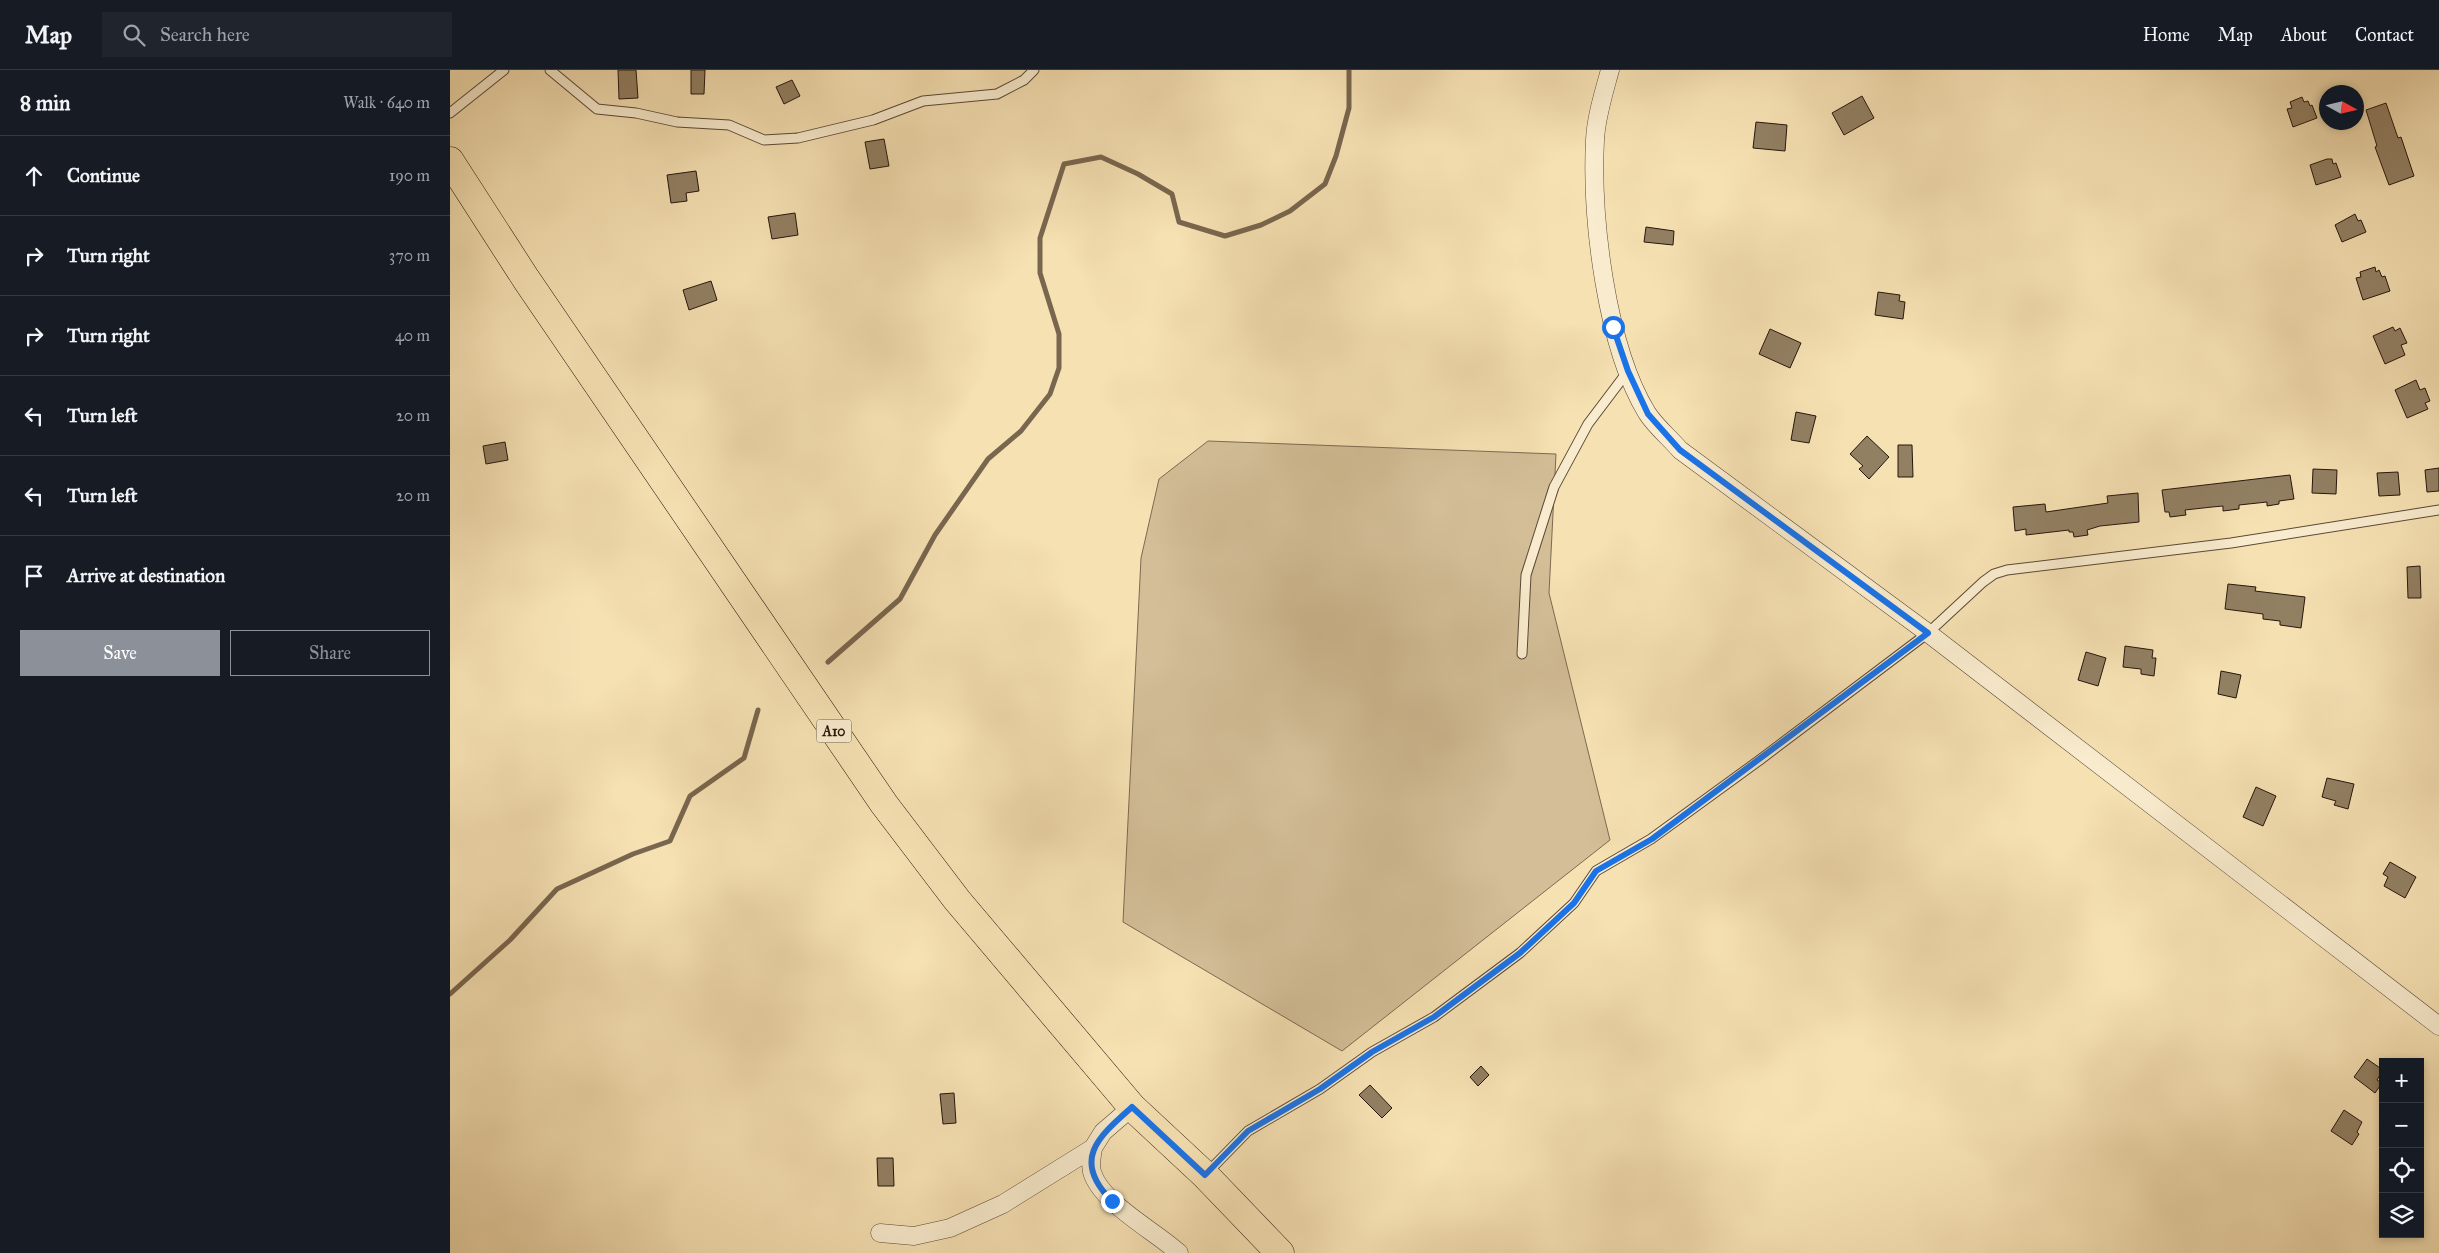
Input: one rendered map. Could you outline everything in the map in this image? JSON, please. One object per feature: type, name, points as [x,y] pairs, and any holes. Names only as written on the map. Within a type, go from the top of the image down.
[{"type":"main road","name":"A10","points":[[450,161],[526,278],[884,804],[957,900],[1132,1107],[1205,1175],[1280,1253]]},
{"type":"street","points":[[1610,70],[1595,139],[1596,208],[1613,327],[1628,371],[1648,414],[1680,450],[1928,633],[2439,1026]]},
{"type":"street","points":[[880,1232],[914,1236],[950,1228],[1003,1204],[1092,1148],[1103,1132],[1132,1107]]},
{"type":"street","points":[[1092,1148],[1092,1170],[1100,1190],[1179,1253]]},
{"type":"lane","points":[[450,113],[504,70]]},
{"type":"lane","points":[[550,70],[597,109],[636,113],[677,122],[730,125],[764,140],[798,138],[873,120],[923,101],[997,94],[1024,80],[1034,70]]},
{"type":"lane","points":[[1522,654],[1526,575],[1554,487],[1588,424],[1628,371]]},
{"type":"lane","points":[[1205,1175],[1248,1131],[1320,1089],[1372,1052],[1434,1017],[1512,959],[1574,903],[1596,871],[1652,839],[1928,633],[1994,574],[2007,570],[2231,543],[2439,510]]},
{"type":"shaded area","points":[[1208,441],[1556,454],[1549,593],[1610,840],[1342,1051],[1123,922],[1141,558],[1159,479]]},
{"type":"building","points":[[618,70],[636,70],[638,98],[619,99]]},
{"type":"building","points":[[691,70],[705,70],[704,94],[691,94]]},
{"type":"building","points":[[792,80],[800,96],[784,104],[776,87]]},
{"type":"building","points":[[1862,96],[1874,118],[1844,135],[1832,113]]},
{"type":"building","points":[[2302,97],[2304,102],[2308,101],[2310,106],[2312,105],[2317,118],[2293,127],[2287,109],[2292,108],[2290,102]]},
{"type":"building","points":[[2386,103],[2398,138],[2401,137],[2414,176],[2389,185],[2375,147],[2377,146],[2366,110]]},
{"type":"building","points":[[1756,122],[1787,125],[1785,151],[1753,148]]},
{"type":"building","points":[[884,139],[889,166],[870,169],[865,142]]},
{"type":"building","points":[[2332,159],[2333,164],[2336,163],[2341,177],[2316,185],[2310,165]]},
{"type":"building","points":[[696,171],[699,191],[686,193],[687,201],[671,203],[667,175]]},
{"type":"building","points":[[795,213],[798,235],[772,239],[768,217]]},
{"type":"building","points":[[2355,214],[2358,221],[2361,220],[2366,232],[2342,242],[2335,225]]},
{"type":"building","points":[[1646,227],[1674,231],[1673,245],[1644,242]]},
{"type":"building","points":[[2375,267],[2376,272],[2379,270],[2382,277],[2385,276],[2390,291],[2363,300],[2356,278],[2361,277],[2360,272]]},
{"type":"building","points":[[711,281],[717,300],[689,310],[683,290]]},
{"type":"building","points":[[1878,292],[1900,295],[1899,301],[1905,302],[1903,319],[1875,315]]},
{"type":"building","points":[[2393,327],[2395,331],[2400,328],[2407,343],[2401,345],[2405,355],[2385,364],[2373,336]]},
{"type":"building","points":[[1770,329],[1801,343],[1790,368],[1759,354]]},
{"type":"building","points":[[2416,380],[2420,390],[2425,388],[2430,401],[2425,403],[2428,409],[2407,418],[2395,390]]},
{"type":"building","points":[[1796,412],[1816,416],[1809,443],[1791,440]]},
{"type":"building","points":[[1867,436],[1889,457],[1869,479],[1859,469],[1863,466],[1850,454]]},
{"type":"building","points":[[505,442],[508,460],[486,464],[483,446]]},
{"type":"building","points":[[1898,445],[1912,445],[1913,477],[1898,477]]},
{"type":"building","points":[[2439,468],[2439,491],[2427,492],[2425,470]]},
{"type":"building","points":[[2313,469],[2337,470],[2336,494],[2312,493]]},
{"type":"building","points":[[2398,472],[2400,495],[2379,496],[2377,473]]},
{"type":"building","points":[[2290,475],[2294,499],[2279,501],[2279,504],[2267,506],[2267,502],[2239,505],[2239,509],[2223,511],[2223,506],[2185,510],[2186,515],[2170,517],[2169,512],[2165,512],[2162,490]]},
{"type":"building","points":[[2138,493],[2139,522],[2100,526],[2087,530],[2088,535],[2074,537],[2073,532],[2069,532],[2069,530],[2026,535],[2026,529],[2015,531],[2013,507],[2045,504],[2046,512],[2108,503],[2107,496]]},
{"type":"building","points":[[2420,566],[2421,598],[2408,598],[2407,567]]},
{"type":"building","points":[[2228,584],[2256,587],[2255,591],[2305,597],[2301,628],[2280,625],[2280,621],[2263,619],[2263,614],[2225,609]]},
{"type":"building","points":[[2125,646],[2153,650],[2152,658],[2156,658],[2154,676],[2141,674],[2141,669],[2123,667]]},
{"type":"building","points":[[2086,652],[2106,658],[2098,686],[2078,680]]},
{"type":"building","points":[[2221,671],[2241,675],[2236,698],[2218,694]]},
{"type":"building","points":[[2327,778],[2354,784],[2348,809],[2334,805],[2336,801],[2322,797]]},
{"type":"building","points":[[2256,787],[2276,796],[2263,826],[2243,817]]},
{"type":"building","points":[[2390,862],[2416,877],[2405,898],[2384,886],[2388,877],[2383,874]]},
{"type":"building","points":[[2367,1059],[2379,1067],[2377,1080],[2379,1081],[2379,1087],[2375,1093],[2354,1077]]},
{"type":"building","points":[[1481,1066],[1489,1075],[1478,1086],[1470,1077]]},
{"type":"building","points":[[1370,1085],[1392,1108],[1382,1118],[1359,1095]]},
{"type":"building","points":[[954,1093],[956,1123],[943,1124],[940,1094]]},
{"type":"building","points":[[2344,1110],[2362,1122],[2357,1132],[2359,1134],[2352,1145],[2331,1131]]},
{"type":"building","points":[[877,1158],[893,1158],[894,1186],[878,1186]]},
{"type":"waterway","points":[[828,662],[900,599],[935,535],[988,459],[1021,431],[1050,394],[1059,368],[1059,334],[1040,273],[1040,238],[1064,164],[1101,157],[1138,174],[1172,194],[1179,222],[1225,236],[1261,225],[1290,211],[1325,184],[1336,156],[1349,108],[1349,70]]},
{"type":"waterway","points":[[450,994],[510,940],[557,889],[633,854],[670,841],[690,796],[744,758],[758,710]]},
{"type":"route","points":[[1112,1201],[1100,1190],[1092,1170],[1092,1148],[1103,1132],[1132,1107],[1205,1175],[1248,1131],[1320,1089],[1372,1052],[1434,1017],[1520,953],[1574,903],[1596,871],[1652,839],[1928,633],[1680,450],[1648,414],[1628,371],[1613,327]]}]
